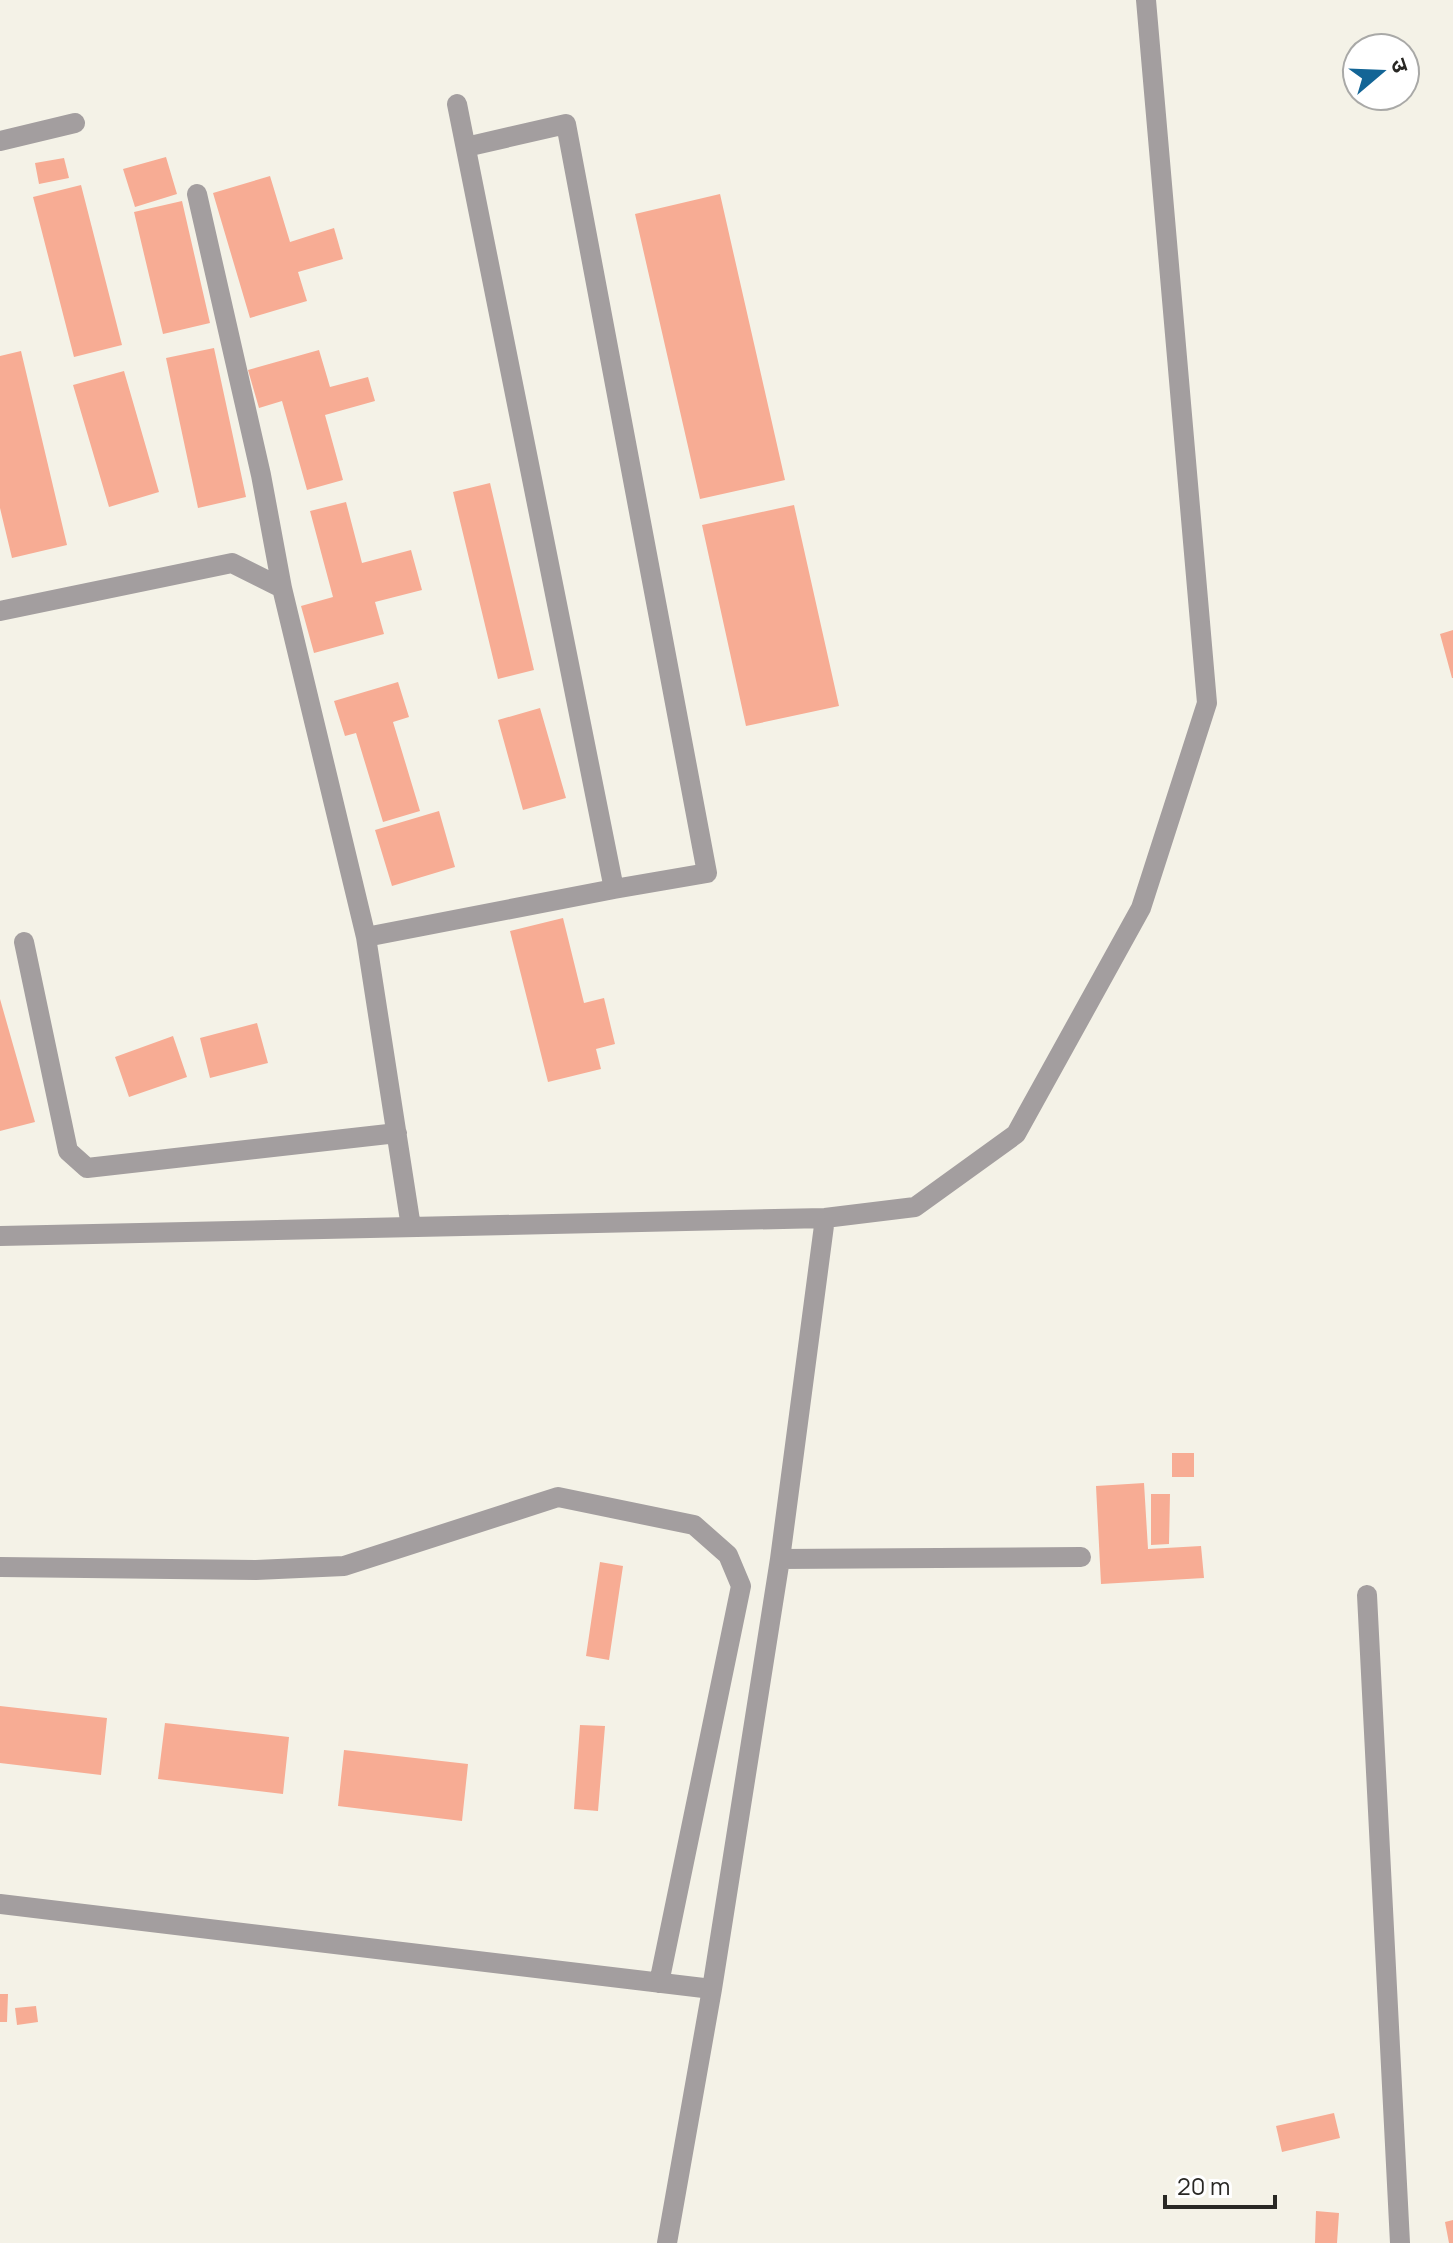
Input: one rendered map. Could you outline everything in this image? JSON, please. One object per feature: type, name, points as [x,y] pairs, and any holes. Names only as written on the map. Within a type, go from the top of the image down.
[{"type":"street","points":[[0,1236],[825,1218],[915,1207],[1016,1134],[1141,908],[1207,703],[1146,0]]},
{"type":"street","points":[[457,104],[614,889]]},
{"type":"street","points":[[0,141],[75,123]]},
{"type":"street","points":[[366,937],[707,873],[566,124],[466,147]]},
{"type":"street","points":[[197,194],[261,475],[282,588],[366,937],[411,1227]]},
{"type":"street","points":[[0,611],[232,563],[282,588]]},
{"type":"street","points":[[24,942],[68,1151],[87,1168],[397,1133]]},
{"type":"street","points":[[667,2243],[712,1989],[780,1559],[825,1218]]},
{"type":"street","points":[[0,1567],[256,1570],[344,1566],[558,1497],[694,1525],[728,1555],[741,1586],[659,1983]]},
{"type":"street","points":[[780,1559],[1081,1557]]},
{"type":"street","points":[[1367,1595],[1400,2243]]},
{"type":"street","points":[[0,1904],[712,1989]]},
{"type":"building","points":[[166,157],[177,194],[135,207],[123,169]]},
{"type":"building","points":[[64,158],[69,178],[39,184],[35,163]]},
{"type":"building","points":[[270,176],[290,242],[334,228],[343,259],[298,272],[307,301],[250,318],[213,193]]},
{"type":"building","points":[[81,185],[122,345],[74,357],[33,197]]},
{"type":"building","points":[[720,194],[785,480],[700,499],[635,214]]},
{"type":"building","points":[[182,201],[210,323],[163,334],[134,212]]},
{"type":"building","points":[[214,348],[246,497],[198,508],[166,358]]},
{"type":"building","points":[[319,350],[330,387],[368,377],[375,401],[325,415],[343,480],[307,490],[282,401],[259,408],[248,370]]},
{"type":"building","points":[[21,351],[67,545],[12,558],[0,508],[0,356]]},
{"type":"building","points":[[124,371],[159,492],[109,507],[73,385]]},
{"type":"building","points":[[490,483],[534,670],[498,679],[453,492]]},
{"type":"building","points":[[346,502],[362,563],[411,550],[422,590],[375,602],[384,634],[314,653],[301,606],[333,597],[310,511]]},
{"type":"building","points":[[794,505],[839,706],[746,726],[702,525]]},
{"type":"building","points":[[1453,630],[1453,678],[1452,678],[1440,634]]},
{"type":"building","points":[[398,682],[409,717],[393,722],[420,811],[383,822],[356,733],[345,736],[334,701]]},
{"type":"building","points":[[540,708],[566,798],[523,810],[498,720]]},
{"type":"building","points":[[439,811],[455,867],[392,886],[375,830]]},
{"type":"building","points":[[563,918],[584,1003],[604,998],[615,1044],[596,1049],[601,1069],[548,1082],[510,931]]},
{"type":"building","points":[[0,999],[35,1122],[0,1131]]},
{"type":"building","points":[[257,1023],[268,1063],[210,1078],[200,1038]]},
{"type":"building","points":[[173,1036],[187,1077],[129,1097],[115,1057]]},
{"type":"building","points":[[1172,1453],[1194,1453],[1194,1477],[1172,1477]]},
{"type":"building","points":[[1144,1483],[1148,1549],[1201,1546],[1204,1578],[1101,1584],[1096,1486]]},
{"type":"building","points":[[1151,1494],[1170,1494],[1169,1544],[1151,1545]]},
{"type":"building","points":[[600,1562],[623,1566],[609,1660],[586,1656]]},
{"type":"building","points":[[0,1706],[107,1718],[101,1775],[0,1763]]},
{"type":"building","points":[[165,1723],[289,1737],[283,1794],[158,1779]]},
{"type":"building","points":[[580,1725],[605,1726],[598,1811],[574,1809]]},
{"type":"building","points":[[344,1750],[468,1764],[462,1821],[338,1806]]},
{"type":"building","points":[[0,1994],[8,1994],[7,2022],[0,2022]]},
{"type":"building","points":[[36,2006],[38,2022],[17,2025],[15,2008]]},
{"type":"building","points":[[1334,2113],[1340,2138],[1282,2152],[1276,2126]]},
{"type":"building","points":[[1316,2211],[1339,2213],[1337,2243],[1315,2243]]},
{"type":"building","points":[[1453,2220],[1453,2243],[1449,2243],[1445,2222]]}]
